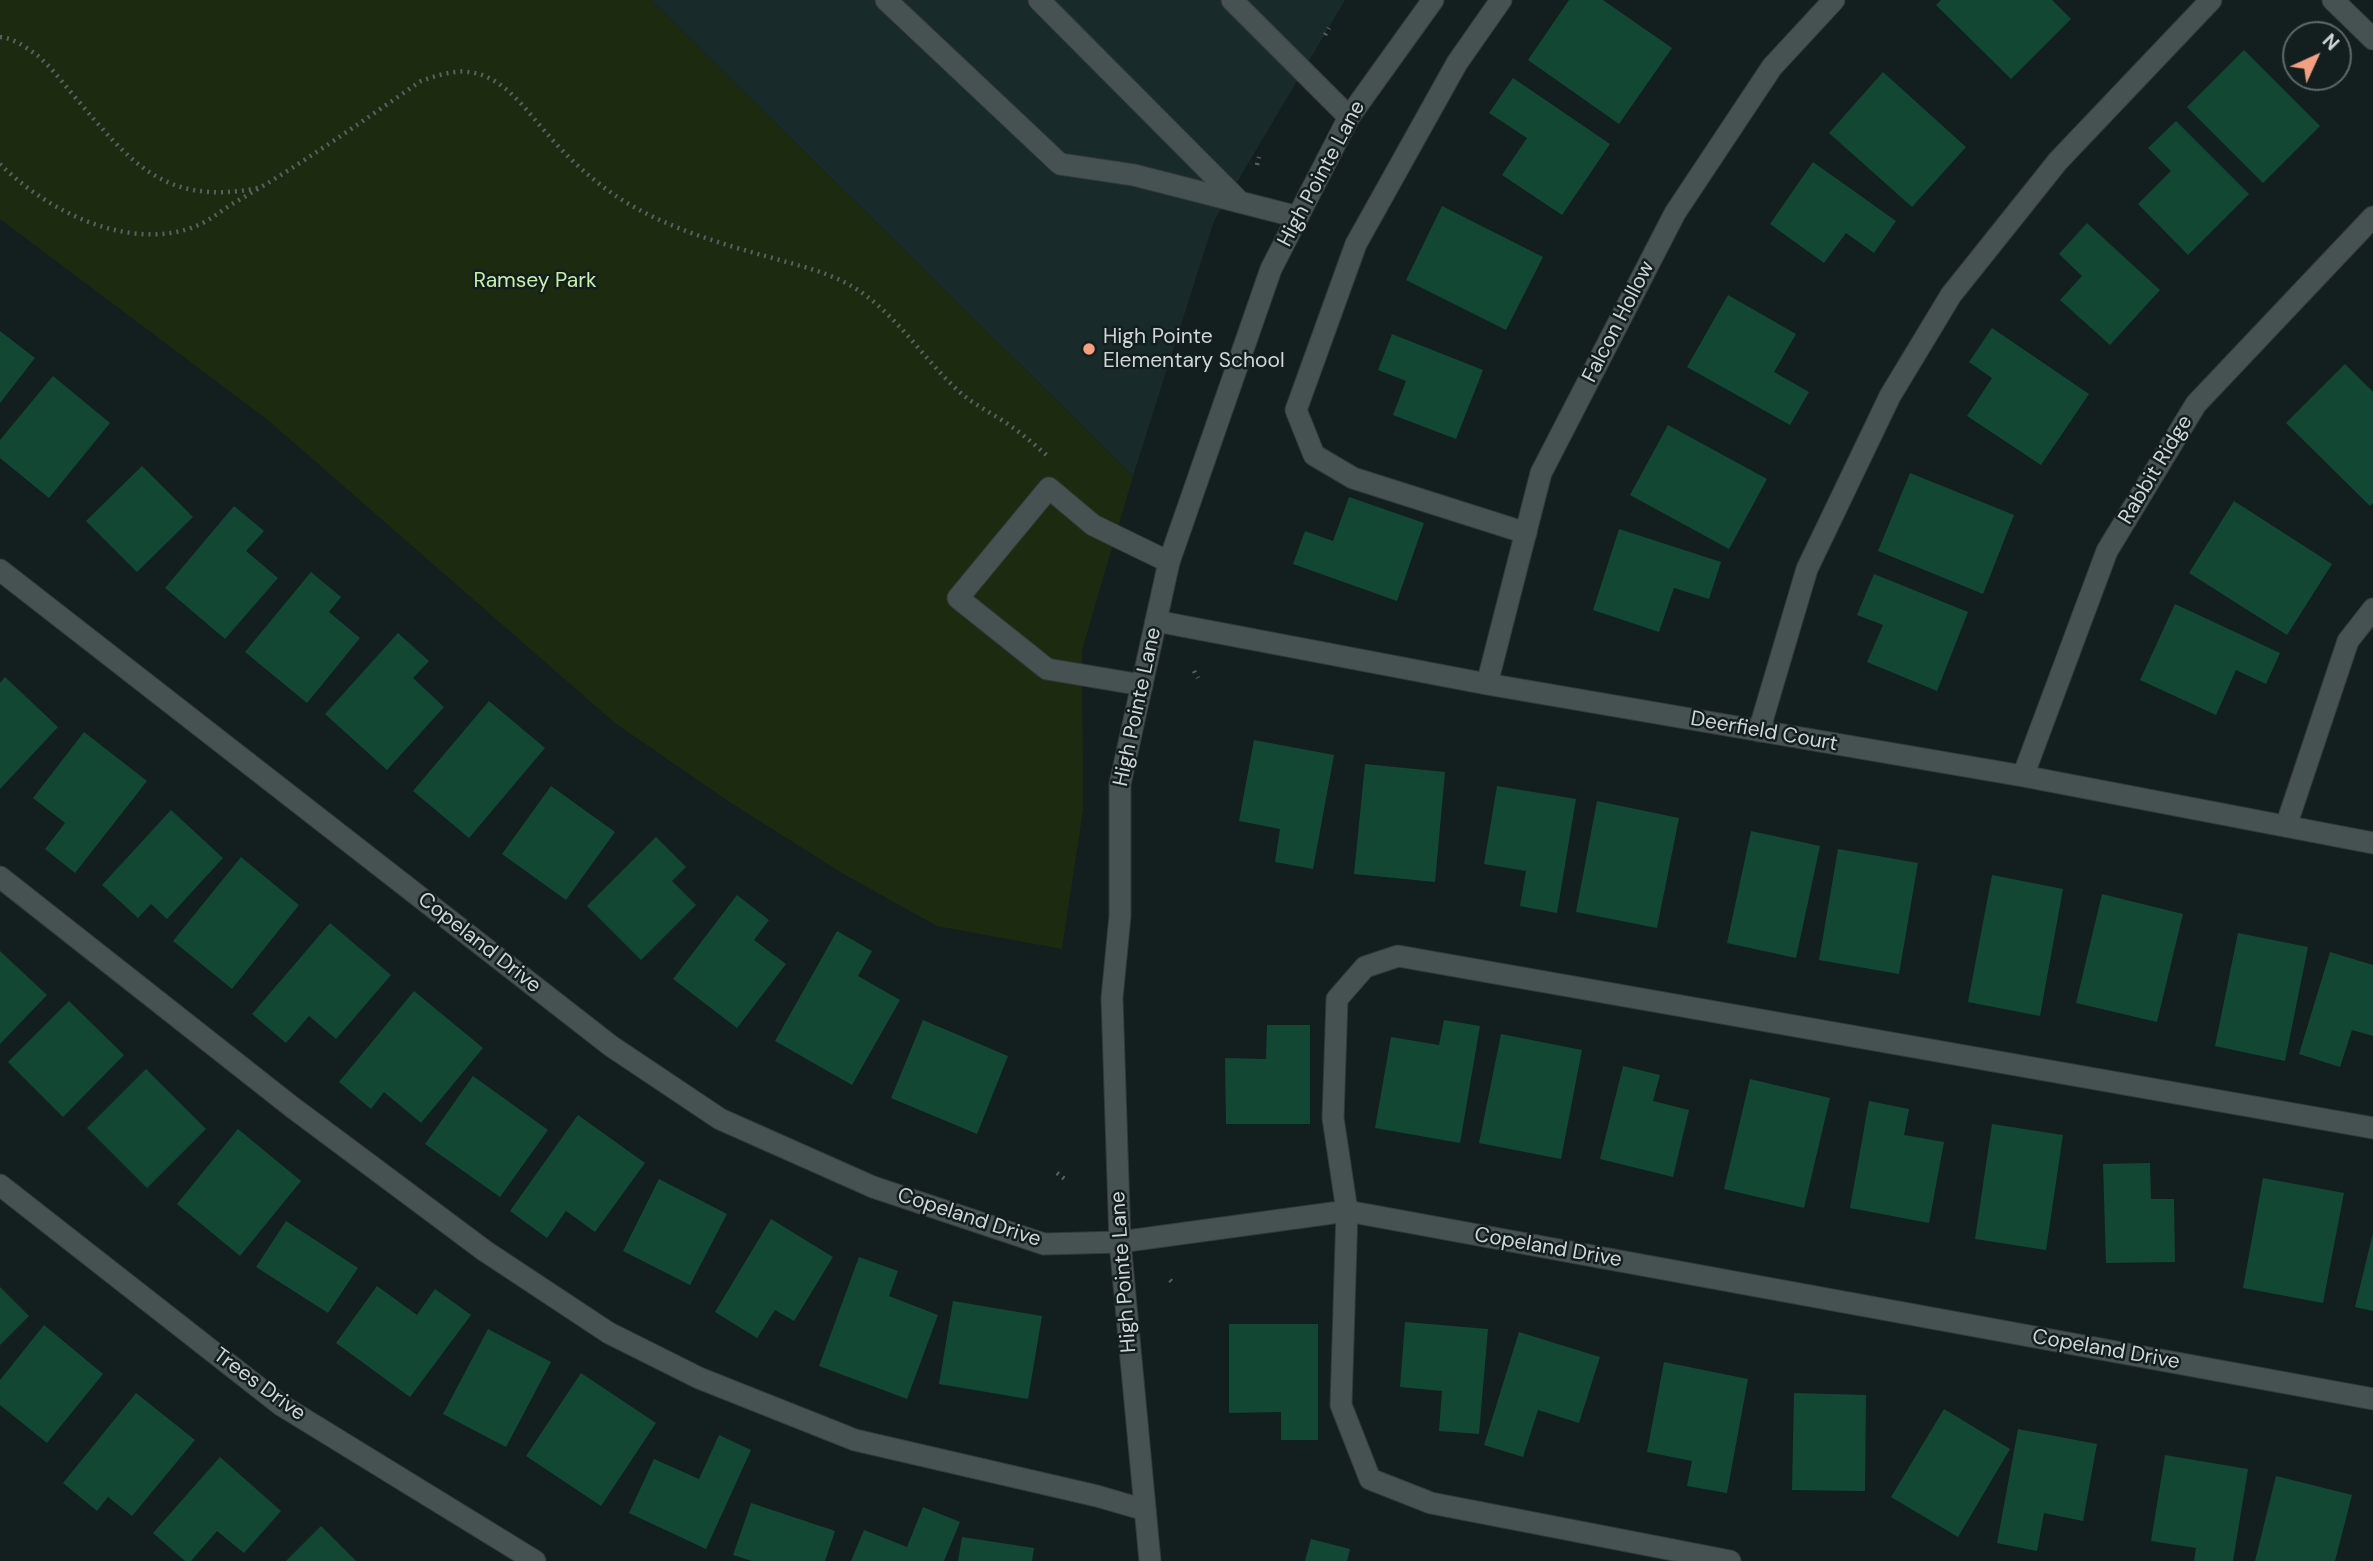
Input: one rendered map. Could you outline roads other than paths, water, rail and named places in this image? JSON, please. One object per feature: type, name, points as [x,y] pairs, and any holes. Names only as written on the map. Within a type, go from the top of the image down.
[{"type":"street","points":[[886,0],[1060,164],[1134,175],[1298,217]]},
{"type":"street","points":[[1039,0],[1242,203]]},
{"type":"street","points":[[1232,0],[1349,117]]},
{"type":"street","name":"High Pointe Lane","points":[[1150,1561],[1119,1242],[1112,998],[1120,916],[1120,784],[1169,562],[1271,269],[1349,117],[1433,0]]},
{"type":"street","points":[[1501,0],[1457,64],[1356,244],[1296,410],[1314,455],[1353,478],[1526,533]]},
{"type":"street","name":"Falcon Hollow","points":[[1487,684],[1542,473],[1675,213],[1772,67],[1834,0]]},
{"type":"street","points":[[1759,731],[1807,569],[1890,396],[1951,295],[2058,161],[2211,0]]},
{"type":"street","points":[[2333,0],[2373,38]]},
{"type":"street","name":"Rabbit Ridge","points":[[2024,776],[2048,701],[2107,551],[2196,404],[2373,217]]},
{"type":"street","points":[[1142,685],[1047,669],[958,598],[1049,488],[1093,526],[1169,562]]},
{"type":"street","name":"Copeland Drive","points":[[0,570],[611,1046],[720,1119],[873,1187],[1044,1244],[1119,1242],[1348,1212],[2373,1399]]},
{"type":"street","points":[[2286,826],[2348,641],[2373,609]]},
{"type":"street","name":"Deerfield Court","points":[[1156,621],[1487,684],[2024,776],[2373,843]]},
{"type":"street","points":[[0,877],[292,1107],[485,1251],[609,1332],[699,1378],[855,1440],[1097,1496],[1145,1510]]},
{"type":"street","points":[[1730,1561],[1431,1503],[1370,1479],[1341,1405],[1348,1212],[1333,1118],[1337,999],[1364,967],[1398,956],[2373,1128]]},
{"type":"street","name":"Trees Drive","points":[[0,1185],[281,1405],[535,1561]]},
{"type":"place","name":"High Pointe Elementary School","points":[[1089,349]]},
{"type":"park label","name":"Ramsey Park","points":[[535,281]]}]
